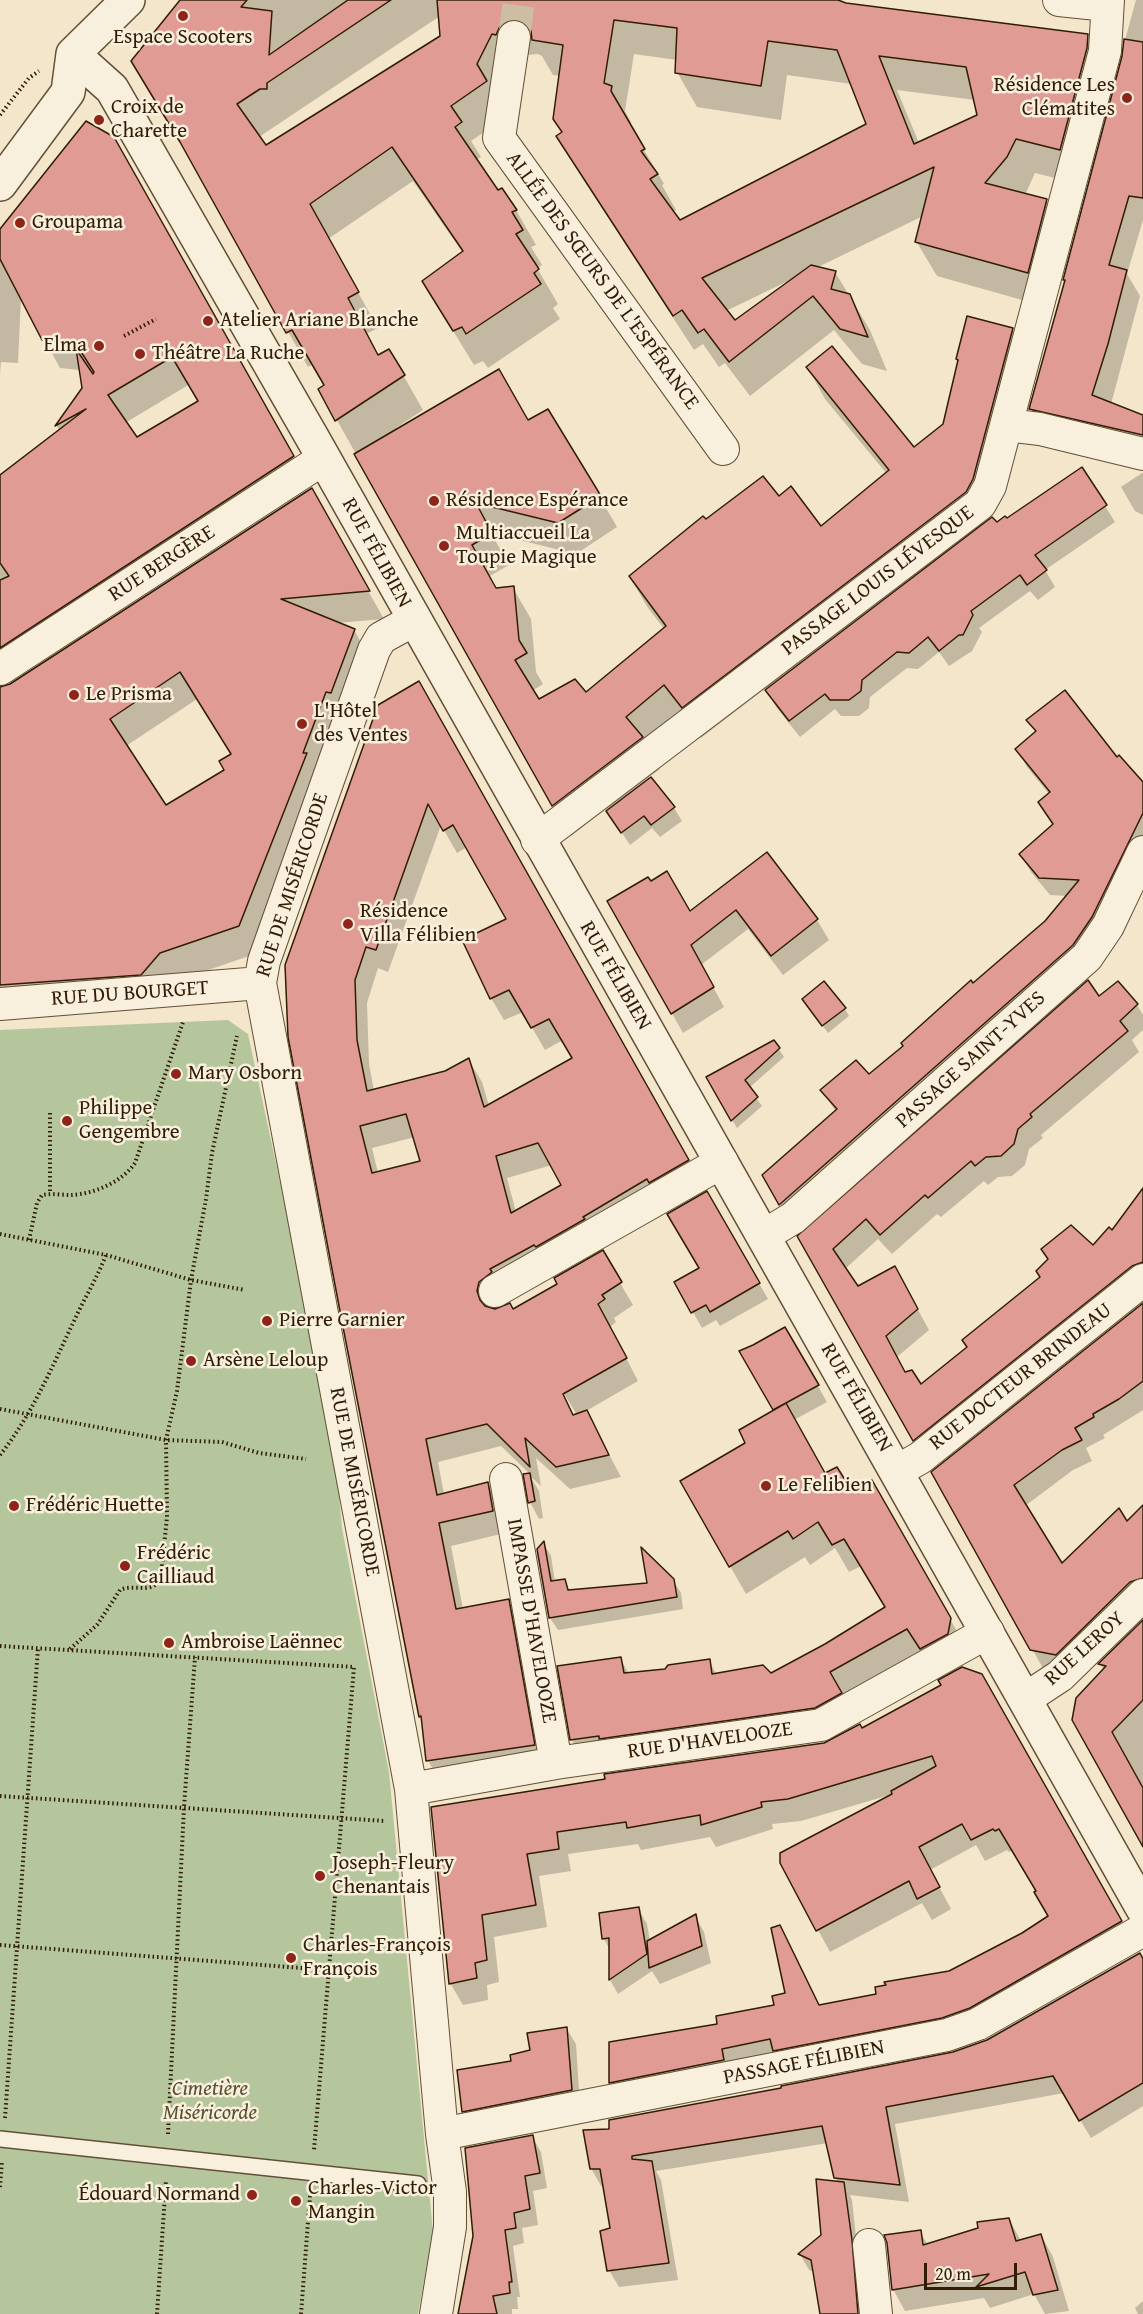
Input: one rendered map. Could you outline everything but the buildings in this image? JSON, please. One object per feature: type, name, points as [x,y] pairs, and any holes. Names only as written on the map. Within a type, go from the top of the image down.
[{"type":"street","points":[[0,184],[68,93],[73,54],[128,0]]},
{"type":"street","points":[[1059,0],[1107,3]]},
{"type":"street","name":"PASSAGE LOUIS LÉVESQUE","points":[[537,840],[980,504],[990,486],[1007,425],[1105,51],[1107,3]]},
{"type":"street","name":"ALLÉE DES SŒURS DE L'ESPÉRANCE","points":[[514,37],[499,138],[723,449]]},
{"type":"street","name":"RUE FÉLIBIEN","points":[[73,54],[112,89],[722,1162],[1143,1909]]},
{"type":"street","points":[[1007,425],[1040,429],[1143,454]]},
{"type":"street","name":"RUE BERGÈRE","points":[[0,669],[323,459]]},
{"type":"street","name":"RUE DE MISÉRICORDE","points":[[414,620],[381,638],[374,650],[264,962],[262,997],[411,1789],[442,2134],[450,2192],[450,2227],[436,2314]]},
{"type":"street","name":"PASSAGE SAINT-YVES","points":[[763,1236],[793,1218],[1087,957],[1108,926],[1143,852]]},
{"type":"street","name":"RUE DU BOURGET","points":[[0,1004],[262,997]]},
{"type":"street","points":[[495,1291],[722,1162]]},
{"type":"street","name":"RUE DOCTEUR BRINDEAU","points":[[897,1471],[920,1458],[1143,1280]]},
{"type":"street","name":"IMPASSE D'HAVELOOZE","points":[[506,1479],[556,1763]]},
{"type":"street","name":"RUE LEROY","points":[[1025,1699],[1060,1676],[1143,1595]]},
{"type":"street","name":"RUE D'HAVELOOZE","points":[[411,1789],[556,1763],[821,1725],[988,1632]]},
{"type":"street","name":"PASSAGE FÉLIBIEN","points":[[442,2134],[947,2035],[978,2024],[1143,1930]]},
{"type":"street","points":[[869,2245],[876,2314]]},
{"type":"lane","points":[[2,2139],[418,2184]]},
{"type":"path","points":[[0,115],[29,78],[50,64],[73,54]]},
{"type":"path","points":[[124,336],[156,319]]},
{"type":"path","points":[[69,1650],[97,1625],[120,1590],[152,1588],[159,1582],[167,1517],[166,1440],[177,1391],[191,1280],[212,1153],[241,1015],[262,997]]},
{"type":"path","points":[[29,1240],[37,1203],[42,1195],[88,1192],[116,1180],[135,1163],[183,1022]]},
{"type":"path","points":[[50,1113],[50,1194]]},
{"type":"path","points":[[0,1234],[106,1255],[191,1280],[245,1290]]},
{"type":"path","points":[[0,1455],[28,1414],[106,1255]]},
{"type":"path","points":[[0,1409],[166,1440],[222,1442],[259,1453],[306,1459]]},
{"type":"path","points":[[0,1646],[354,1667],[301,2314]]},
{"type":"path","points":[[2,2139],[38,1648]]},
{"type":"path","points":[[157,2314],[184,1807],[195,1657]]},
{"type":"path","points":[[0,1796],[387,1821]]},
{"type":"path","points":[[0,1945],[328,1970]]},
{"type":"green space","name":"Cimetière Miséricorde","points":[[228,1020],[248,1034],[303,1288],[336,1461],[342,1528],[389,1772],[433,2232],[418,2314],[0,2314],[0,1030]]},
{"type":"tunnel","points":[[514,37],[519,0]]},
{"type":"place","name":"Espace Scooters","points":[[183,16]]},
{"type":"place","name":"Résidence Les Clématites","points":[[1127,98]]},
{"type":"place","name":"Croix de Charette","points":[[99,120]]},
{"type":"place","name":"Groupama","points":[[20,223]]},
{"type":"place","name":"Atelier Ariane Blanche","points":[[208,321]]},
{"type":"place","name":"Elma","points":[[99,346]]},
{"type":"place","name":"Théâtre La Ruche","points":[[140,354]]},
{"type":"place","name":"Résidence Espérance","points":[[434,501]]},
{"type":"place","name":"Multiaccueil La Toupie Magique","points":[[444,546]]},
{"type":"place","name":"Le Prisma","points":[[74,695]]},
{"type":"place","name":"L'Hôtel des Ventes","points":[[302,724]]},
{"type":"place","name":"Résidence Villa Félibien","points":[[348,924]]},
{"type":"place","name":"Mary Osborn","points":[[176,1074]]},
{"type":"place","name":"Philippe Gengembre","points":[[67,1121]]},
{"type":"place","name":"Pierre Garnier","points":[[267,1321]]},
{"type":"place","name":"Arsène Leloup","points":[[191,1361]]},
{"type":"place","name":"Le Felibien","points":[[766,1486]]},
{"type":"place","name":"Frédéric Huette","points":[[14,1506]]},
{"type":"place","name":"Frédéric Cailliaud","points":[[125,1566]]},
{"type":"place","name":"Ambroise Laënnec","points":[[169,1643]]},
{"type":"place","name":"Joseph-Fleury Chenantais","points":[[320,1876]]},
{"type":"place","name":"Charles-François François","points":[[291,1958]]},
{"type":"place","name":"Édouard Normand","points":[[252,2195]]},
{"type":"place","name":"Charles-Victor Mangin","points":[[296,2201]]}]
